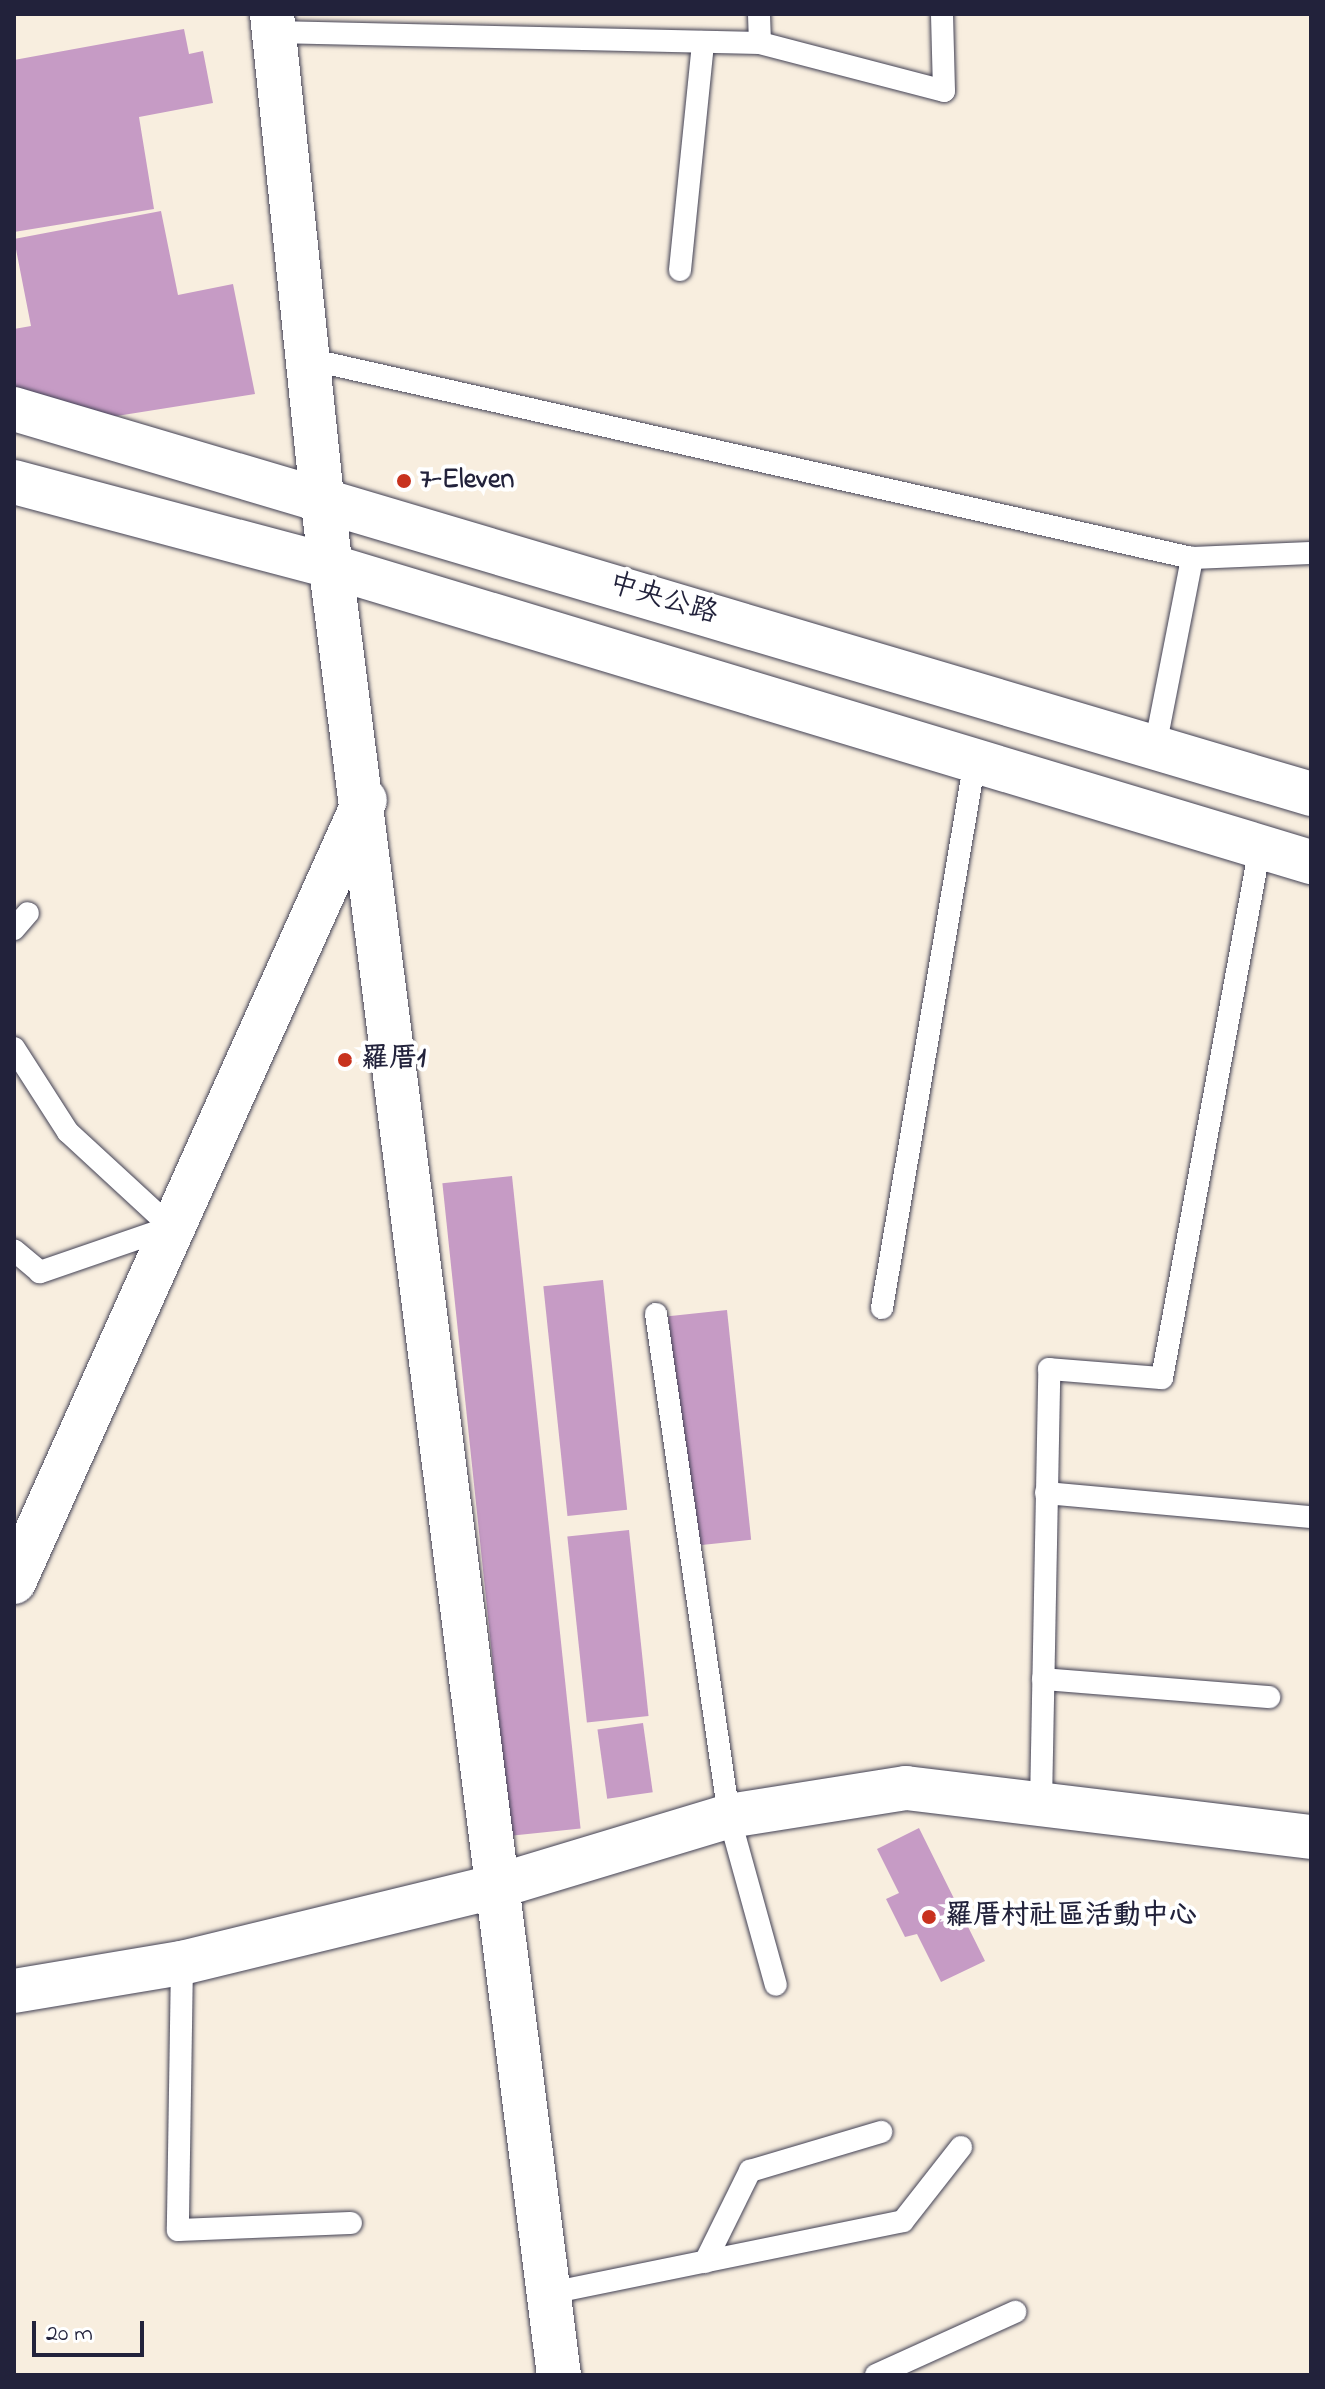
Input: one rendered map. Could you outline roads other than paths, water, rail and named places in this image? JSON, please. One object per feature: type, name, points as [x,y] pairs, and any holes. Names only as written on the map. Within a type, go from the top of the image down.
[{"type":"main road","points":[[273,23],[322,497],[365,800],[559,2375]]},
{"type":"main road","name":"中央公路","points":[[14,409],[322,497],[1311,794]]},
{"type":"main road","points":[[14,482],[333,567],[1311,862]]},
{"type":"main road","points":[[14,1582],[365,800]]},
{"type":"main road","points":[[14,1991],[182,1963],[501,1885],[729,1816],[906,1788],[1311,1837]]},
{"type":"lane","points":[[759,14],[760,43]]},
{"type":"lane","points":[[273,23],[760,43],[944,91],[942,14]]},
{"type":"lane","points":[[680,270],[703,42]]},
{"type":"lane","points":[[308,359],[1192,558],[1311,553]]},
{"type":"lane","points":[[1155,747],[1192,558]]},
{"type":"lane","points":[[882,1308],[975,760]]},
{"type":"lane","points":[[1041,1804],[1049,1369],[1162,1378],[1260,847]]},
{"type":"lane","points":[[14,1048],[68,1132],[171,1227],[40,1272],[14,1250]]},
{"type":"lane","points":[[656,1314],[729,1816],[776,1985]]},
{"type":"lane","points":[[1046,1493],[1311,1517]]},
{"type":"lane","points":[[1043,1679],[1269,1697]]},
{"type":"lane","points":[[182,1963],[178,2230],[351,2223]]},
{"type":"lane","points":[[705,2262],[750,2171],[881,2132]]},
{"type":"lane","points":[[550,2293],[903,2221],[961,2147]]},
{"type":"lane","points":[[876,2375],[1015,2312]]},
{"type":"place","name":"7-Eleven","points":[[404,481]]},
{"type":"place","name":"羅厝1","points":[[345,1060]]},
{"type":"place","name":"羅厝村社區活動中心","points":[[929,1917]]}]
